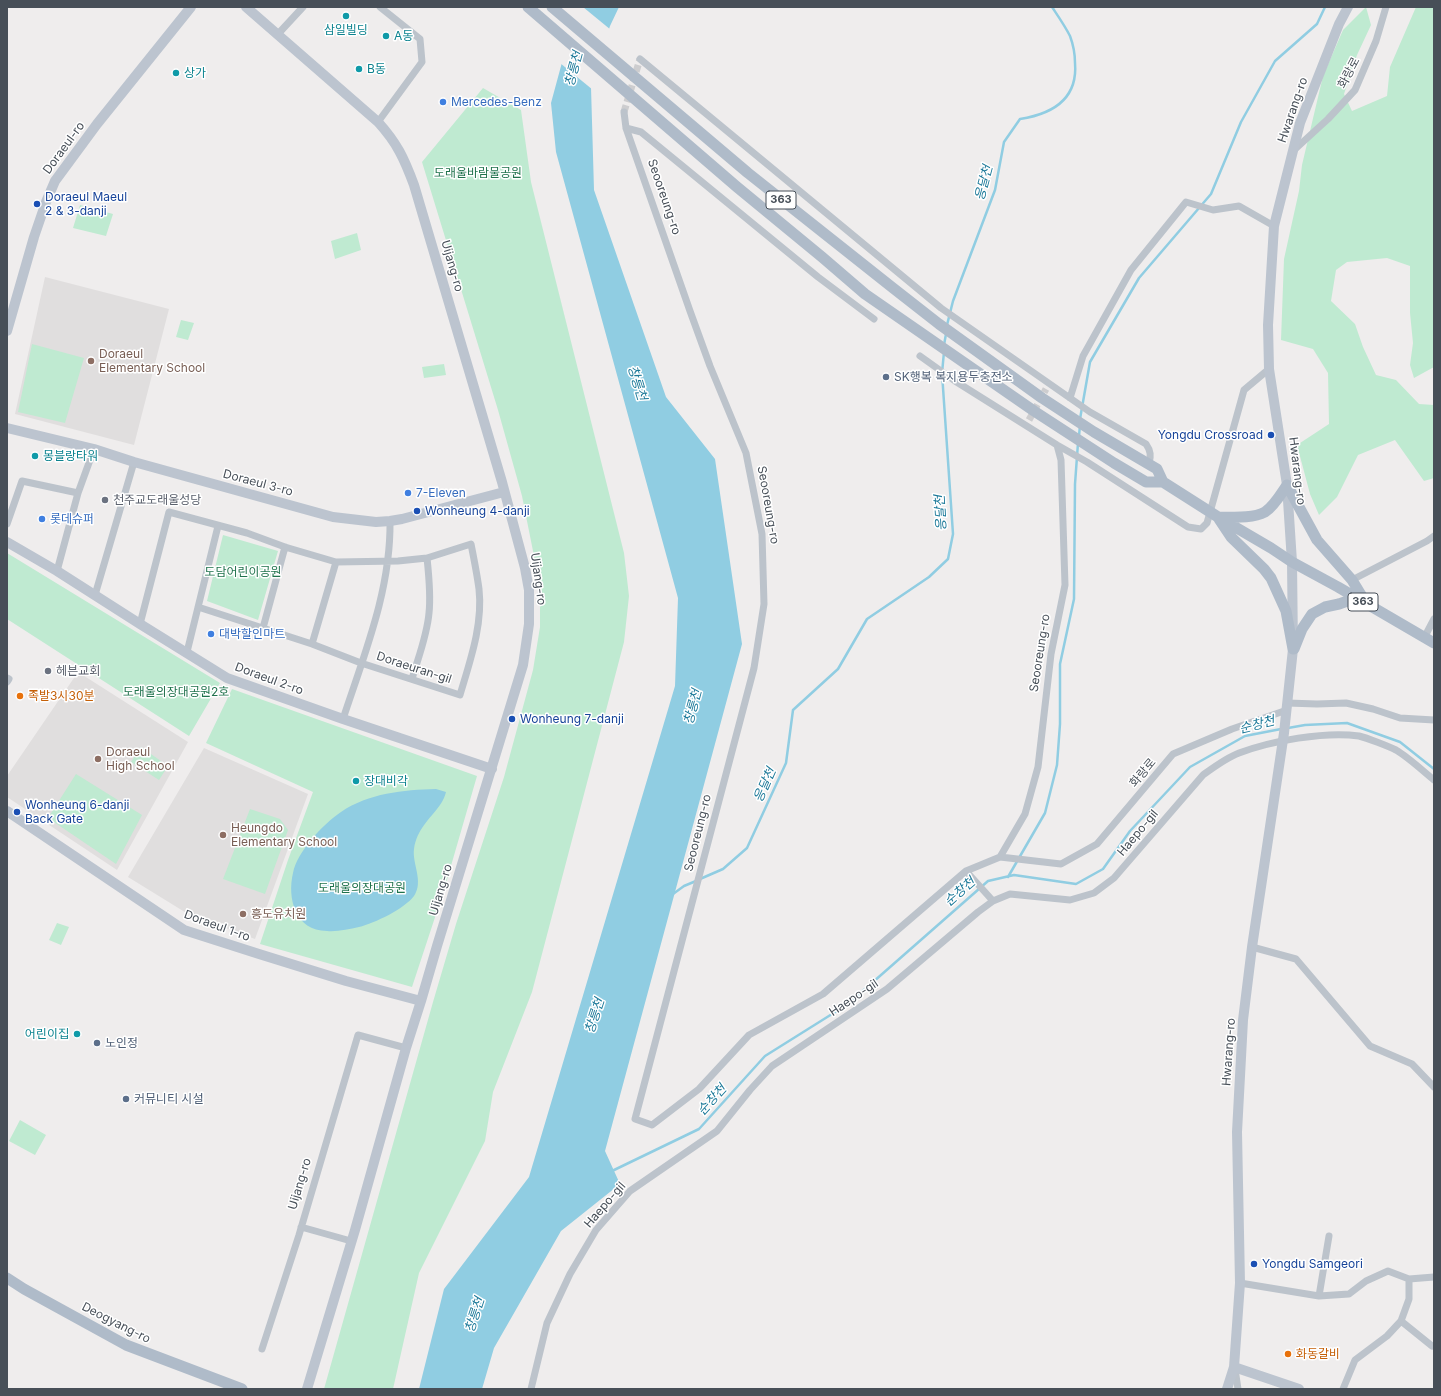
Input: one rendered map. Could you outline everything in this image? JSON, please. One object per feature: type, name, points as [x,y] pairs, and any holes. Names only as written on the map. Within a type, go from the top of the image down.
[{"type":"main road","points":[[518,7],[534,12]]},
{"type":"main road","name":"363","points":[[552,7],[748,173],[851,256],[939,324],[1042,398],[1094,432],[1157,469],[1163,482],[1214,515],[1292,562],[1429,640]]},
{"type":"main road","name":"363","points":[[534,12],[619,86],[865,294],[1085,444],[1146,482],[1163,482]]},
{"type":"main road","points":[[1214,515],[1255,516],[1271,507],[1287,486],[1317,540],[1352,580],[1366,604]]},
{"type":"main road","points":[[1214,515],[1231,537],[1264,569],[1271,578],[1286,611],[1293,649]]},
{"type":"main road","points":[[1293,649],[1302,628],[1312,614],[1325,607],[1340,604],[1356,598]]},
{"type":"main road","name":"Deogyang-ro","points":[[7,1278],[24,1289],[126,1345],[242,1389]]},
{"type":"street","name":"Doraeul-ro","points":[[7,331],[34,237],[55,181],[97,124],[191,7]]},
{"type":"street","name":"Uijang-ro","points":[[246,7],[378,122],[390,136],[403,157],[414,185],[504,492],[525,568],[529,590],[529,624],[523,665],[406,1048],[307,1389]]},
{"type":"street","points":[[278,34],[302,7]]},
{"type":"street","points":[[378,122],[422,62],[420,39],[380,7]]},
{"type":"street","name":"Hwarang-ro","points":[[1227,1389],[1234,1367],[1240,1283],[1237,1132],[1244,1020],[1252,947],[1283,737],[1293,649],[1292,562],[1287,486],[1269,369],[1268,325],[1274,226],[1300,123],[1339,24],[1348,7]]},
{"type":"street","name":"화랑로","points":[[1292,151],[1328,119],[1355,90],[1376,41],[1386,7]]},
{"type":"street","points":[[640,59],[945,311],[1048,386],[1146,444],[1150,449],[1151,454],[1149,464]]},
{"type":"street","name":"Seooreung-ro","points":[[624,112],[626,128],[690,311],[710,366],[746,454],[762,534],[764,604],[754,668],[635,1119],[652,1126],[699,1089],[749,1035],[823,994],[966,871],[1002,856],[1025,814],[1038,767],[1051,654],[1065,585],[1061,460],[1057,446]]},
{"type":"street","points":[[626,128],[641,132],[818,277],[874,319]]},
{"type":"street","points":[[1073,400],[1083,356],[1131,270],[1186,202],[1213,210],[1238,206],[1274,226]]},
{"type":"street","points":[[920,356],[955,381],[1027,423],[1057,446],[1087,462],[1188,527],[1200,529],[1214,515],[1244,390],[1269,369]]},
{"type":"street","name":"Doraeul 3-ro","points":[[7,428],[94,449],[134,462],[333,517],[376,522],[390,521],[504,492]]},
{"type":"street","points":[[57,571],[78,493],[94,449]]},
{"type":"street","points":[[95,595],[134,462]]},
{"type":"street","points":[[7,524],[22,481],[78,493]]},
{"type":"street","name":"Doraeuran-gil","points":[[140,624],[169,512],[247,533],[285,547],[336,562],[387,562],[427,558],[471,544],[479,590],[479,609],[474,649],[460,695],[361,663],[312,644],[198,607]]},
{"type":"street","name":"Doraeuran-gil","points":[[343,719],[376,618],[387,562],[390,521]]},
{"type":"street","points":[[187,652],[208,561],[218,526]]},
{"type":"street","points":[[1352,580],[1434,536]]},
{"type":"street","name":"Doraeul 2-ro","points":[[7,542],[57,571],[227,678],[492,769]]},
{"type":"street","points":[[263,628],[285,547]]},
{"type":"street","points":[[412,679],[429,615],[430,595],[427,558]]},
{"type":"street","points":[[312,644],[336,562]]},
{"type":"street","points":[[1429,640],[1434,619]]},
{"type":"street","points":[[7,678],[9,679],[7,682]]},
{"type":"street","points":[[1286,711],[1317,704],[1346,703],[1374,709],[1400,718],[1434,720]]},
{"type":"street","name":"화랑로","points":[[1002,856],[1061,864],[1097,844],[1173,754],[1232,729],[1286,711]]},
{"type":"street","points":[[1283,737],[1328,735],[1360,736],[1396,750],[1434,780]]},
{"type":"street","name":"Haepo-gil","points":[[531,1389],[547,1323],[570,1274],[596,1230],[630,1191],[717,1132],[750,1090],[772,1066],[887,989],[978,912],[990,899],[1010,894],[1070,900],[1094,893],[1114,878],[1203,774],[1218,764],[1238,754],[1283,737]]},
{"type":"street","name":"Doraeul 1-ro","points":[[7,811],[184,930],[346,981],[421,1001]]},
{"type":"street","points":[[966,871],[990,899]]},
{"type":"street","points":[[1252,947],[1296,959],[1370,1046],[1412,1064],[1434,1087]]},
{"type":"street","name":"Uijang-ro","points":[[262,1349],[301,1226],[358,1036],[406,1048]]},
{"type":"street","name":"Uijang-ro","points":[[301,1226],[351,1241]]},
{"type":"street","points":[[1319,1296],[1329,1236]]},
{"type":"street","points":[[1240,1283],[1319,1296],[1349,1294],[1366,1281],[1388,1271],[1409,1279],[1434,1276]]},
{"type":"street","points":[[1342,1389],[1355,1360],[1387,1336],[1401,1321],[1409,1299],[1409,1279]]},
{"type":"street","points":[[1401,1321],[1432,1346]]},
{"type":"street","points":[[1234,1367],[1299,1389]]},
{"type":"street","name":"Hwarang-ro","points":[[1234,1367],[1238,1389]]},
{"type":"shaded area","name":"Doraeul Elementary School","points":[[45,277],[169,309],[134,445],[15,414]]},
{"type":"shaded area","name":"Doraeul High School","points":[[78,672],[188,742],[117,870],[7,797],[7,776]]},
{"type":"shaded area","name":"Heungdo Elementary School","points":[[204,748],[308,794],[255,939],[188,914],[128,877]]},
{"type":"green space","points":[[1366,7],[1371,25],[1357,55],[1344,94],[1352,111],[1387,96],[1390,67],[1416,7],[1434,7],[1434,367],[1414,378],[1410,365],[1413,343],[1410,313],[1410,266],[1387,258],[1347,262],[1336,270],[1331,301],[1355,324],[1363,347],[1376,375],[1396,380],[1419,404],[1434,405],[1434,478],[1424,481],[1395,440],[1358,455],[1337,497],[1319,515],[1310,494],[1297,445],[1329,424],[1328,373],[1313,349],[1281,340],[1284,259],[1299,191],[1302,165],[1323,76],[1343,30]]},
{"type":"green space","name":"도래울바람물공원","points":[[483,88],[521,110],[531,182],[624,553],[629,596],[624,642],[532,992],[493,1092],[485,1141],[419,1273],[393,1389],[324,1389],[433,1002],[456,924],[504,777],[533,670],[540,627],[540,593],[522,496],[498,410],[422,162]]},
{"type":"green space","points":[[80,205],[113,214],[106,236],[73,228]]},
{"type":"green space","points":[[357,233],[361,250],[335,259],[331,241]]},
{"type":"green space","points":[[181,320],[194,323],[188,340],[176,337]]},
{"type":"green space","points":[[32,344],[84,358],[65,423],[18,412]]},
{"type":"green space","points":[[444,364],[446,375],[424,378],[422,367]]},
{"type":"green space","name":"도담어린이공원","points":[[223,535],[278,551],[258,620],[207,601]]},
{"type":"green space","name":"도래울의장대공원2호","points":[[7,553],[220,683],[189,736],[7,619]]},
{"type":"green space","name":"도래울의장대공원","points":[[232,689],[477,776],[444,890],[412,987],[260,944],[288,860],[313,792],[206,743]]},
{"type":"green space","points":[[141,747],[168,766],[159,780],[131,762]]},
{"type":"green space","points":[[76,774],[142,815],[116,864],[48,818]]},
{"type":"green space","points":[[250,809],[280,819],[288,830],[265,894],[223,879]]},
{"type":"green space","points":[[57,923],[69,927],[61,945],[49,940]]},
{"type":"green space","points":[[20,1120],[46,1135],[35,1155],[9,1141]]},
{"type":"water","name":"창릉천","points":[[577,7],[619,7],[610,26],[591,87],[594,190],[666,397],[715,459],[742,644],[605,1151],[620,1184],[561,1231],[494,1348],[482,1389],[419,1389],[444,1289],[529,1177],[675,686],[678,598],[556,152],[551,103]]},
{"type":"water","points":[[436,789],[446,792],[442,802],[421,830],[416,842],[414,855],[418,884],[414,896],[403,906],[381,919],[359,927],[331,931],[316,930],[307,925],[296,911],[291,893],[291,883],[295,865],[305,848],[319,831],[341,812],[363,801],[387,794],[411,790]]},
{"type":"pier","points":[[575,7],[583,7],[611,30],[593,90],[560,63]]},
{"type":"waterway","name":"응달천","points":[[947,325],[953,301],[995,190],[1004,142],[1020,119],[1032,117],[1052,109],[1061,103],[1072,87],[1075,76],[1073,46],[1068,32],[1052,7]]},
{"type":"waterway","points":[[1080,419],[1090,362],[1139,278],[1211,194],[1241,122],[1275,61],[1317,24],[1325,7]]},
{"type":"waterway","name":"응달천","points":[[944,345],[946,334]]},
{"type":"waterway","name":"응달천","points":[[700,879],[723,869],[747,848],[786,763],[793,710],[838,669],[867,619],[929,577],[948,559],[953,534],[942,373],[944,352]]},
{"type":"waterway","points":[[1079,436],[1080,425]]},
{"type":"waterway","points":[[1008,877],[1045,813],[1057,765],[1060,724],[1060,664],[1074,599],[1075,484],[1078,443]]},
{"type":"waterway","name":"순창천","points":[[1288,728],[1305,725],[1347,723],[1400,742],[1434,769]]},
{"type":"waterway","name":"순창천","points":[[612,1171],[699,1129],[765,1056],[848,1004],[988,881],[1014,875],[1076,884],[1103,869],[1130,831],[1190,767],[1245,736],[1281,729]]},
{"type":"waterway","name":"응달천","points":[[673,894],[684,886],[696,881]]},
{"type":"tunnel","points":[[624,112],[640,59]]},
{"type":"tunnel","points":[[1029,420],[1046,389]]},
{"type":"place","name":"삼일빌딩","points":[[346,16]]},
{"type":"place","name":"A동","points":[[386,36]]},
{"type":"place","name":"B동","points":[[359,69]]},
{"type":"place","name":"상가","points":[[176,73]]},
{"type":"place","name":"Mercedes-Benz","points":[[443,102]]},
{"type":"place","name":"Doraeul Maeul 2 & 3-danji","points":[[37,204]]},
{"type":"place","name":"Doraeul Elementary School","points":[[91,361]]},
{"type":"place","name":"SK행복 복지용두충전소","points":[[886,377]]},
{"type":"place","name":"Yongdu Crossroad","points":[[1271,435]]},
{"type":"place","name":"몽블랑타워","points":[[35,456]]},
{"type":"place","name":"7-Eleven","points":[[408,493]]},
{"type":"place","name":"천주교도래울성당","points":[[105,500]]},
{"type":"place","name":"Wonheung 4-danji","points":[[417,511]]},
{"type":"place","name":"롯데슈퍼","points":[[42,519]]},
{"type":"place","name":"대박할인마트","points":[[211,634]]},
{"type":"place","name":"헤븐교회","points":[[48,671]]},
{"type":"place","name":"족발3시30분","points":[[20,696]]},
{"type":"place","name":"Wonheung 7-danji","points":[[512,719]]},
{"type":"place","name":"Doraeul High School","points":[[98,759]]},
{"type":"place","name":"장대비각","points":[[356,781]]},
{"type":"place","name":"Wonheung 6-danji Back Gate","points":[[17,812]]},
{"type":"place","name":"Heungdo Elementary School","points":[[223,835]]},
{"type":"place","name":"흥도유치원","points":[[243,914]]},
{"type":"place","name":"어린이집","points":[[77,1034]]},
{"type":"place","name":"노인정","points":[[97,1043]]},
{"type":"place","name":"커뮤니티 시설","points":[[126,1099]]},
{"type":"place","name":"Yongdu Samgeori","points":[[1254,1264]]},
{"type":"place","name":"화동갈비","points":[[1288,1354]]}]
